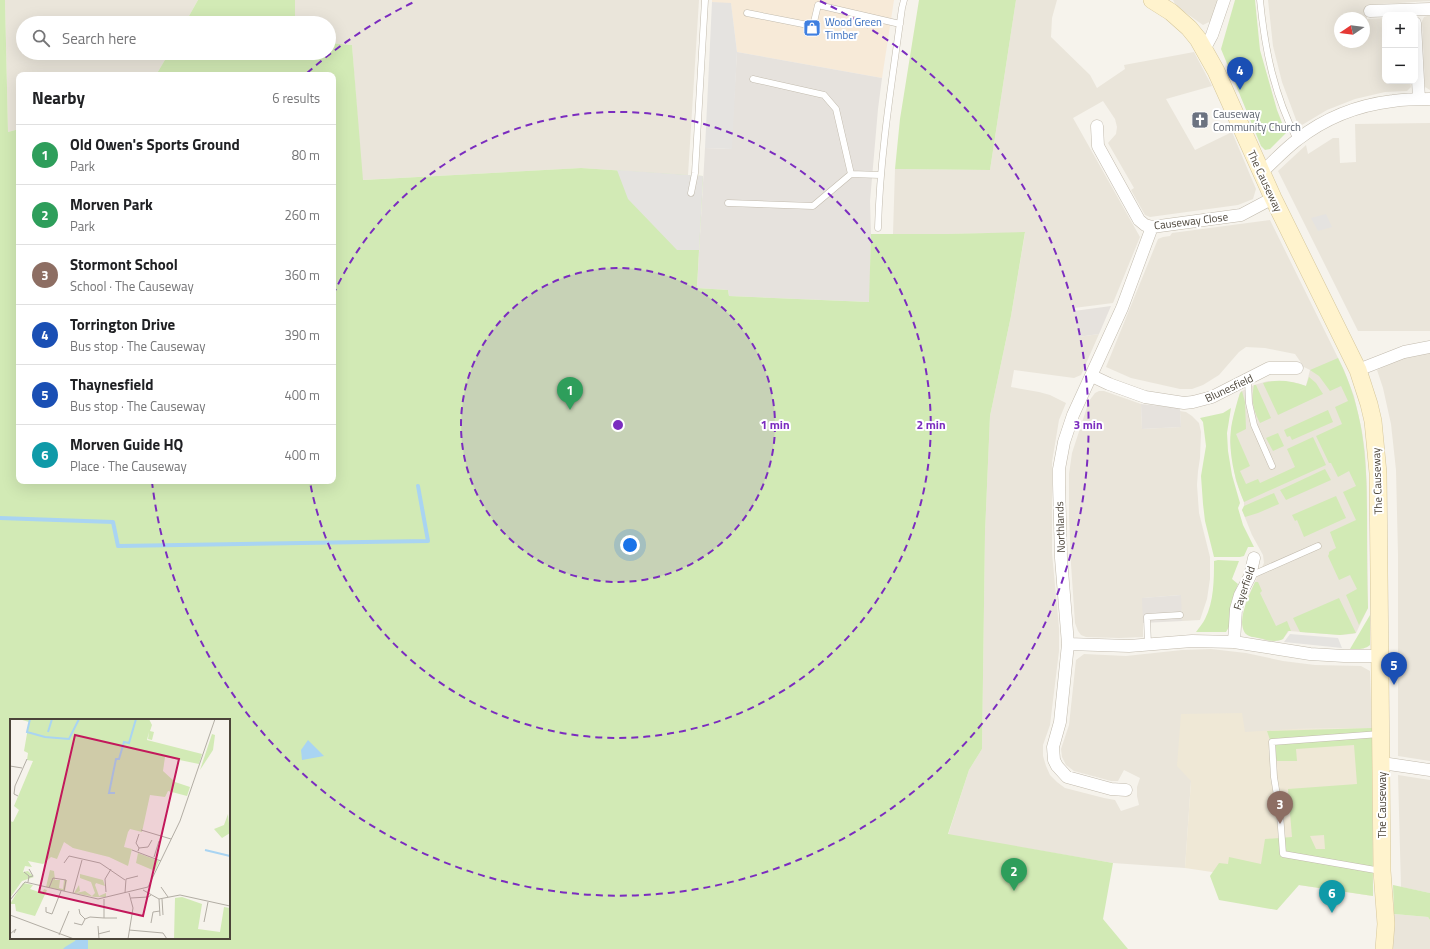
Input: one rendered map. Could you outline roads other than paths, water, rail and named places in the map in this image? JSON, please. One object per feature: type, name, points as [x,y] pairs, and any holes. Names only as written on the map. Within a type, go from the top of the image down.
[{"type":"main road","name":"The Causeway","points":[[1152,0],[1171,12],[1189,28],[1216,71],[1261,173],[1358,370],[1369,404],[1373,421],[1378,473],[1382,871],[1386,924],[1384,949]]},
{"type":"street","points":[[1204,50],[1212,35],[1224,0]]},
{"type":"street","points":[[1414,12],[1430,9]]},
{"type":"street","points":[[1370,12],[1382,12]]},
{"type":"street","points":[[1261,173],[1297,140],[1321,124],[1354,110],[1394,100],[1425,99],[1418,46]]},
{"type":"street","name":"Causeway Close","points":[[1097,126],[1098,146],[1140,220],[1145,225],[1152,227],[1241,215],[1273,198]]},
{"type":"street","name":"Northlands","points":[[1126,790],[1111,789],[1067,777],[1057,766],[1054,760],[1053,747],[1060,722],[1068,644],[1060,532],[1059,469],[1064,442],[1073,415],[1122,308],[1152,227]]},
{"type":"street","points":[[1358,370],[1404,352],[1430,347]]},
{"type":"street","name":"Blunesfield","points":[[1092,376],[1145,397],[1184,403],[1212,397],[1269,368],[1297,368]]},
{"type":"street","name":"Fayerfield","points":[[1234,642],[1236,609],[1240,595],[1250,576],[1254,558]]},
{"type":"street","points":[[1068,644],[1129,646],[1192,641],[1234,642],[1310,654],[1380,656]]},
{"type":"street","points":[[1382,763],[1430,770]]},
{"type":"lane","points":[[691,193],[695,173],[705,0]]},
{"type":"lane","points":[[878,228],[880,175],[887,111],[904,0]]},
{"type":"lane","points":[[1260,0],[1267,55],[1277,92],[1286,117],[1297,140]]},
{"type":"lane","points":[[747,13],[813,26],[818,5],[900,24]]},
{"type":"lane","points":[[753,79],[824,95],[836,109],[851,174]]},
{"type":"lane","points":[[728,203],[813,206],[851,174],[880,175]]},
{"type":"lane","points":[[1248,380],[1249,404],[1254,425],[1272,466]]},
{"type":"lane","points":[[1250,576],[1318,546]]},
{"type":"lane","points":[[1148,645],[1147,617],[1180,615]]},
{"type":"lane","points":[[1381,734],[1272,742],[1274,777],[1280,814],[1283,854],[1382,871]]},
{"type":"water","points":[[308,740],[324,756],[302,760],[301,750]]},
{"type":"water","points":[[76,939],[88,939],[88,949],[63,949]]},
{"type":"waterway","points":[[0,518],[113,522],[118,546],[428,541],[418,486]]},
{"type":"place","name":"Wood Green Timber","points":[[812,28]]},
{"type":"place","name":"Torrington Drive","points":[[1240,90]]},
{"type":"place","name":"Causeway Community Church","points":[[1200,120]]},
{"type":"place","name":"Old Owen's Sports Ground","points":[[570,410]]},
{"type":"place","name":"Thaynesfield","points":[[1394,685]]},
{"type":"place","name":"Stormont School","points":[[1280,824]]},
{"type":"place","name":"Morven Park","points":[[1014,891]]},
{"type":"place","name":"Morven Guide HQ","points":[[1332,913]]}]
